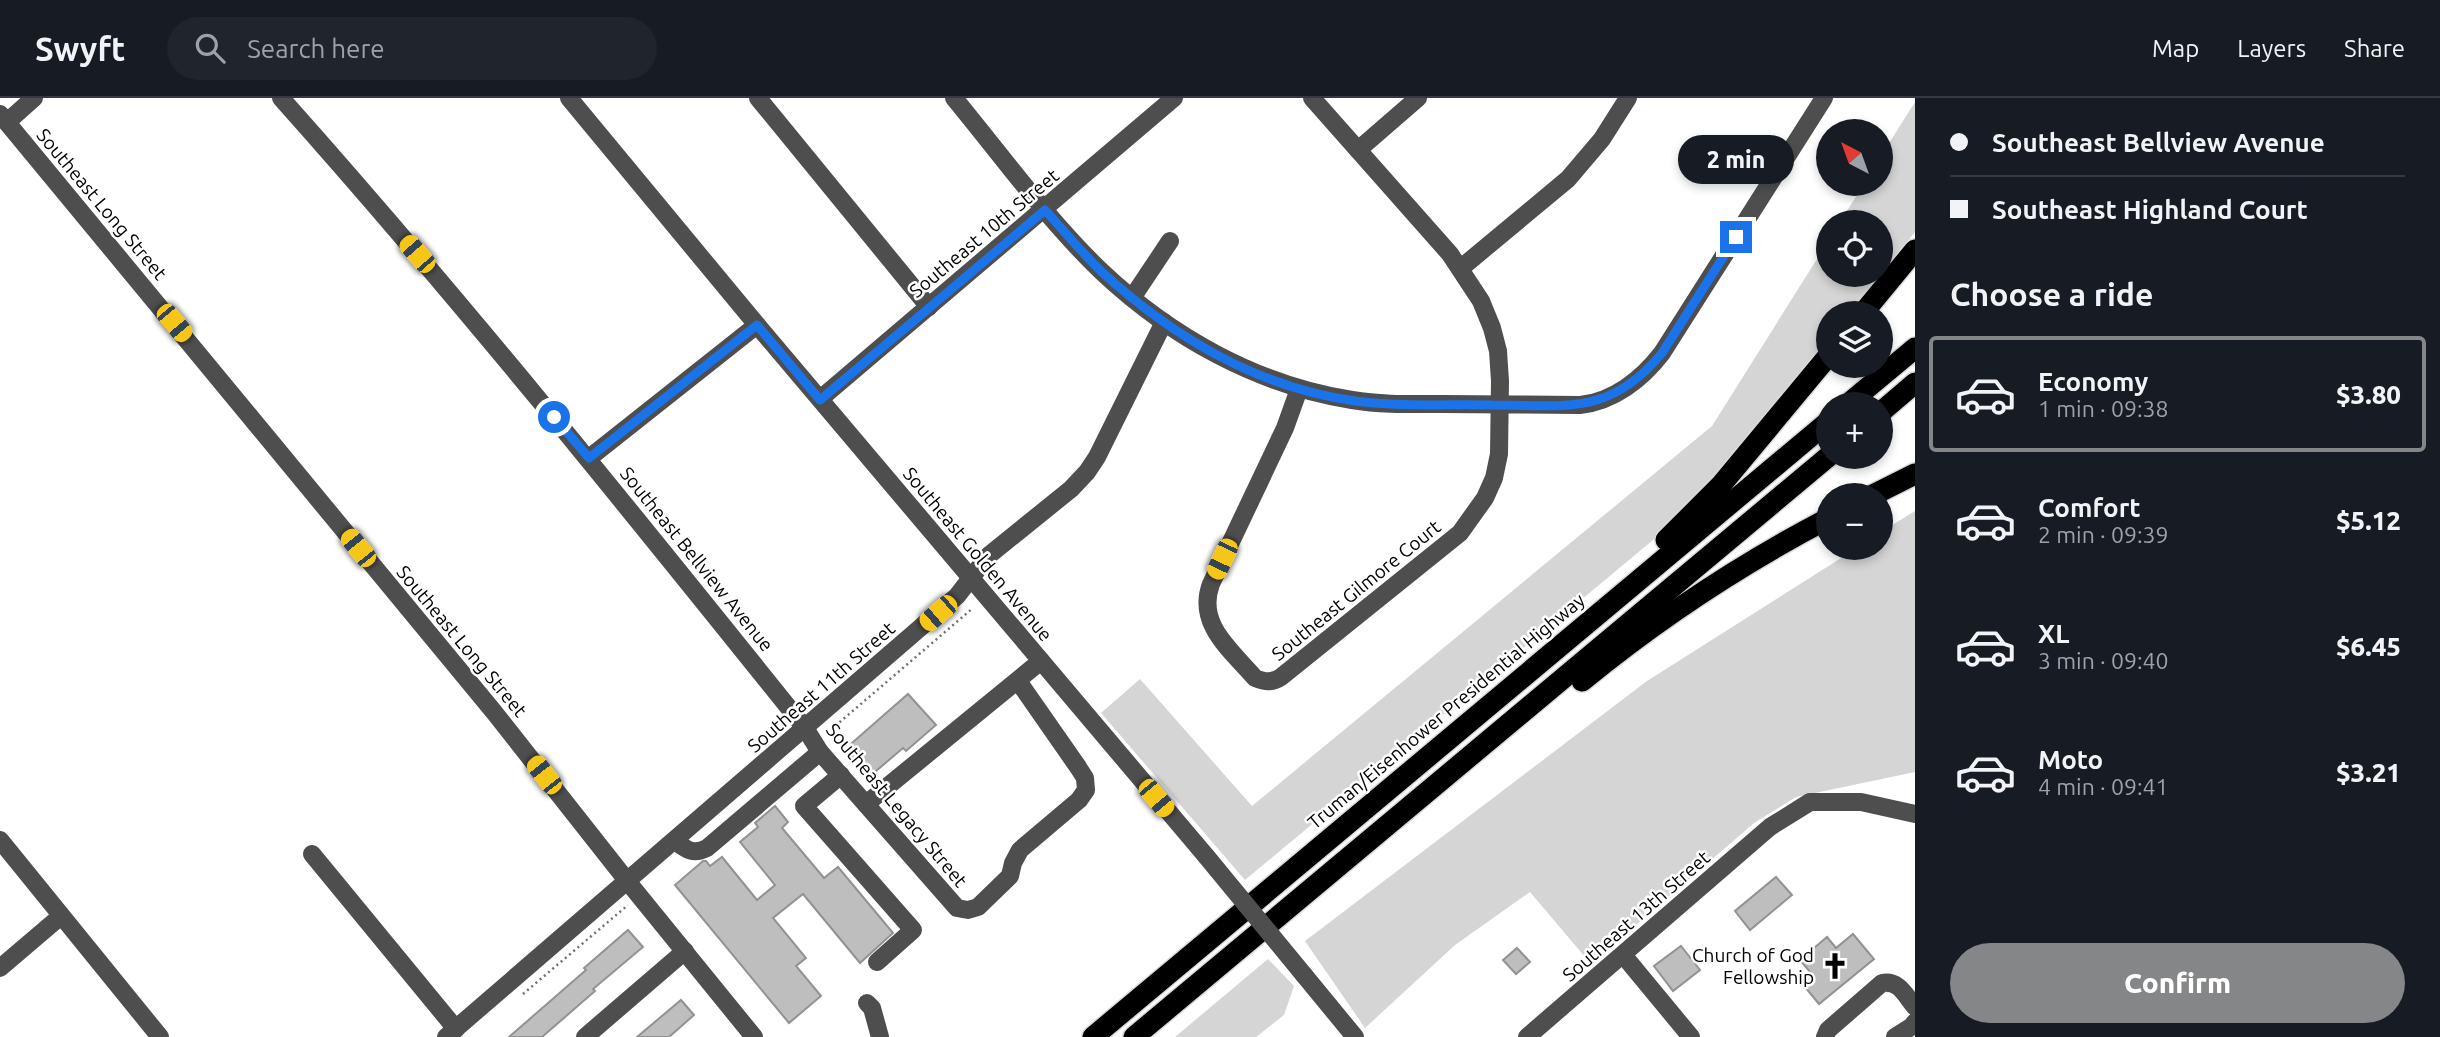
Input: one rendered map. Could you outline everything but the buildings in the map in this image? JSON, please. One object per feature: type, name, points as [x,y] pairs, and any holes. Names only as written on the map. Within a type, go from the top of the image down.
[{"type":"highway","points":[[1873,301],[1915,250]]},
{"type":"highway","points":[[1862,392],[1915,348]]},
{"type":"highway","points":[[1558,648],[1632,570],[1674,533],[1713,493],[1765,435],[1816,371]]},
{"type":"highway","points":[[1893,402],[1915,383]]},
{"type":"highway","name":"Truman/Eisenhower Presidential Highway","points":[[1093,1037],[1816,432]]},
{"type":"highway","points":[[1134,1037],[1816,467]]},
{"type":"highway","points":[[1893,485],[1915,474]]},
{"type":"highway","points":[[1443,778],[1550,707],[1601,665],[1684,604],[1816,525]]},
{"type":"street","points":[[4,118],[34,98]]},
{"type":"street","name":"Southeast Bellview Avenue","points":[[281,98],[469,313],[805,728]]},
{"type":"street","name":"Southeast Golden Avenue","points":[[569,98],[1356,1037]]},
{"type":"street","points":[[758,98],[929,307]]},
{"type":"street","points":[[954,98],[1045,210],[1101,271],[1164,322],[1222,358],[1250,372],[1299,389],[1355,401],[1500,405],[1587,404],[1623,389],[1651,367],[1825,98]]},
{"type":"street","name":"Southeast 10th Street","points":[[820,400],[1174,98]]},
{"type":"street","points":[[1312,98],[1461,268],[1481,301],[1492,328],[1498,351],[1500,405]]},
{"type":"street","points":[[1358,150],[1418,98]]},
{"type":"street","points":[[1461,268],[1568,179],[1602,139],[1628,98]]},
{"type":"street","name":"Southeast Long Street","points":[[4,118],[494,712],[754,1037]]},
{"type":"street","points":[[1132,298],[1170,241]]},
{"type":"street","name":"Southeast 11th Street","points":[[451,1033],[633,888],[675,841],[957,596],[988,556],[1071,489],[1097,457],[1164,322]]},
{"type":"street","points":[[589,458],[757,325]]},
{"type":"street","name":"Southeast Gilmore Court","points":[[1299,389],[1285,428],[1211,584],[1207,599],[1208,617],[1215,633],[1255,678],[1270,682],[1282,677],[1451,541],[1469,523],[1494,478],[1499,454],[1500,405]]},
{"type":"street","points":[[866,804],[1041,661]]},
{"type":"street","name":"Southeast Legacy Street","points":[[805,728],[822,744],[841,775],[957,908],[968,910],[978,907],[1010,876],[1020,850],[1079,800],[1086,790],[1085,778],[1018,681]]},
{"type":"street","points":[[675,841],[689,852],[707,848],[822,744]]},
{"type":"street","points":[[841,775],[804,806],[913,930],[877,962]]},
{"type":"street","name":"Southeast 13th Street","points":[[1527,1037],[1624,956],[1770,827],[1810,802],[1861,802],[1915,814]]},
{"type":"street","points":[[0,840],[160,1037]]},
{"type":"street","points":[[312,854],[451,1033]]},
{"type":"street","points":[[0,968],[61,916]]},
{"type":"street","points":[[585,1037],[685,951]]},
{"type":"street","points":[[1624,956],[1691,1037]]},
{"type":"street","points":[[1825,1037],[1828,1030],[1882,983],[1896,984],[1915,1007]]},
{"type":"street","points":[[867,1003],[872,1008],[880,1037]]},
{"type":"street","points":[[1895,1037],[1915,1022]]},
{"type":"path","points":[[822,744],[987,596]]},
{"type":"path","points":[[516,1001],[633,888]]},
{"type":"shaded area","points":[[1915,102],[1915,232],[1893,259],[1893,210],[1848,210],[1856,196],[1894,196],[1894,135]]},
{"type":"shaded area","points":[[1816,261],[1816,287],[1871,287],[1860,301],[1816,301],[1816,355],[1708,485],[1653,540],[1245,880],[1101,713],[1140,679],[1252,806],[1712,426]]},
{"type":"shaded area","points":[[1915,511],[1915,772],[1796,797],[1754,823],[1591,964],[1530,892],[1455,945],[1365,1028],[1305,941],[1647,681],[1838,560],[1893,560],[1893,525]]},
{"type":"shaded area","points":[[1268,959],[1294,986],[1284,1015],[1256,1037],[1175,1037]]},
{"type":"place","name":"Church of God Fellowship","points":[[1835,966]]},
{"type":"route","points":[[554,417],[589,458],[757,325],[820,400],[1045,210],[1101,271],[1164,322],[1222,358],[1283,384],[1318,394],[1388,404],[1587,404],[1623,389],[1651,367],[1736,237]]}]
